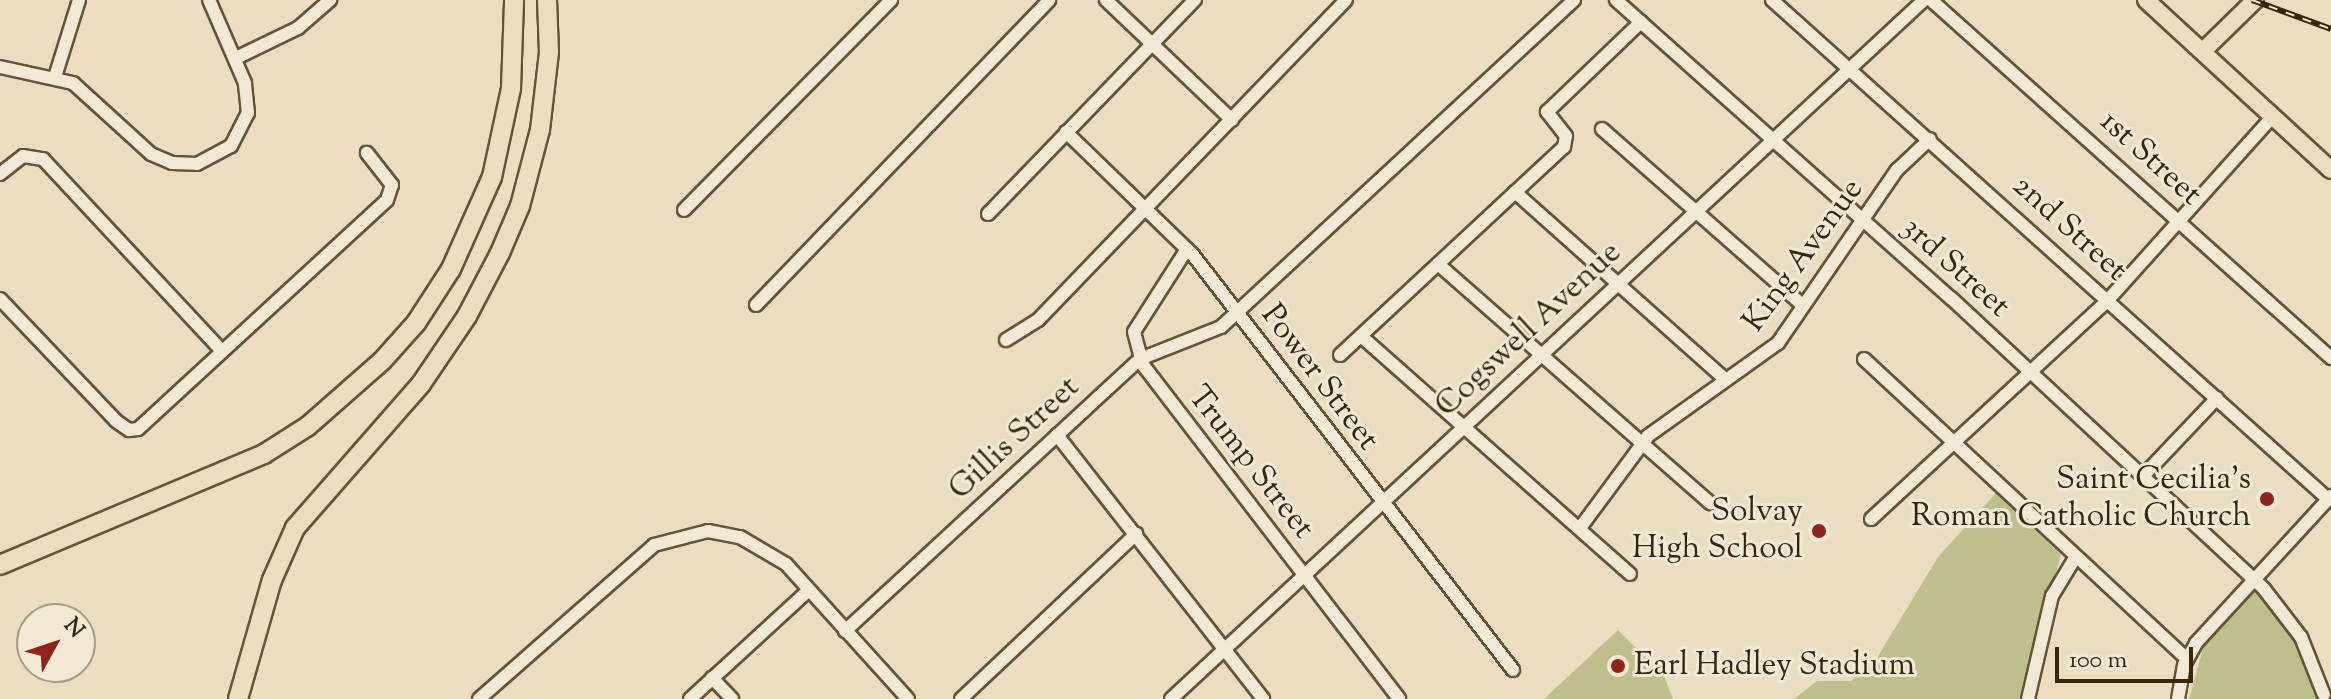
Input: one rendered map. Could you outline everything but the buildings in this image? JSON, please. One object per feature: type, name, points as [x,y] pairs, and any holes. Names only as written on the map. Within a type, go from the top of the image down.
[{"type":"highway","points":[[0,565],[264,454],[308,426],[382,361],[451,269],[492,177],[511,88],[514,0]]},
{"type":"highway","points":[[238,699],[272,580],[295,528],[421,384],[467,316],[500,253],[520,206],[540,130],[549,52],[547,0]]},
{"type":"highway","points":[[229,699],[244,681]]},
{"type":"main road","points":[[2146,0],[2331,170]]},
{"type":"main road","points":[[2203,51],[2255,0]]},
{"type":"street","points":[[55,77],[79,0]]},
{"type":"street","points":[[0,67],[55,77],[86,91],[151,154],[184,166],[218,156],[242,129],[248,94],[236,58],[209,0]]},
{"type":"street","points":[[236,58],[307,23],[330,0]]},
{"type":"street","points":[[684,210],[891,0]]},
{"type":"street","points":[[756,305],[1049,0]]},
{"type":"street","points":[[1106,0],[1232,120]]},
{"type":"street","points":[[988,214],[1195,0]]},
{"type":"street","points":[[1006,340],[1038,320],[1346,0]]},
{"type":"street","name":"Gillis Street","points":[[845,631],[1140,359],[1221,327],[1574,0]]},
{"type":"street","name":"3rd Street","points":[[1616,0],[2031,372],[2254,580],[2301,637],[2324,695]]},
{"type":"street","name":"2nd Street","points":[[1772,0],[2330,498]]},
{"type":"street","name":"Cogswell Avenue","points":[[1171,699],[1924,0]]},
{"type":"street","name":"1st Street","points":[[1931,0],[2331,358]]},
{"type":"street","points":[[1340,355],[1567,140],[1547,112],[1641,22]]},
{"type":"street","points":[[1871,519],[2108,300],[2273,116]]},
{"type":"street","points":[[1602,129],[1802,305]]},
{"type":"street","name":"Power Street","points":[[1066,132],[1187,249],[1513,670]]},
{"type":"street","name":"King Avenue","points":[[1580,528],[1641,443],[1725,379],[1767,355],[1897,170],[1930,139]]},
{"type":"street","points":[[0,299],[116,421],[133,430],[387,200],[392,185],[367,153]]},
{"type":"street","points":[[0,174],[23,156],[43,159],[222,351]]},
{"type":"street","points":[[1515,192],[1725,379]]},
{"type":"street","points":[[1140,359],[1134,332],[1139,319],[1187,249]]},
{"type":"street","points":[[1438,264],[1711,504]]},
{"type":"street","points":[[1361,336],[1630,574]]},
{"type":"street","name":"Trump Street","points":[[1140,359],[1399,699]]},
{"type":"street","points":[[1864,359],[2187,659]]},
{"type":"street","points":[[2144,475],[2217,398]]},
{"type":"street","points":[[1057,435],[1263,699]]},
{"type":"street","points":[[2178,699],[2187,659],[2330,498]]},
{"type":"street","points":[[479,699],[607,584],[669,538],[708,531],[740,537],[769,549],[908,699]]},
{"type":"street","points":[[961,699],[1136,534]]},
{"type":"street","points":[[2028,699],[2052,596],[2075,558]]},
{"type":"street","points":[[690,699],[808,591]]},
{"type":"street","points":[[712,678],[732,699]]},
{"type":"green space","points":[[1996,493],[2061,555],[2020,699],[1794,699],[1817,681],[1851,681],[1877,658],[1938,557]]},
{"type":"green space","points":[[2253,589],[2293,633],[2319,699],[2189,699],[2204,645]]},
{"type":"green space","name":"Earl Hadley Stadium","points":[[1618,630],[1664,676],[1673,699],[1544,699]]},
{"type":"railway","points":[[2252,0],[2331,29]]},
{"type":"place","name":"Saint Cecilia's Roman Catholic Church","points":[[2267,499]]},
{"type":"place","name":"Solvay High School","points":[[1819,531]]},
{"type":"place","name":"Earl Hadley Stadium","points":[[1618,666]]}]
